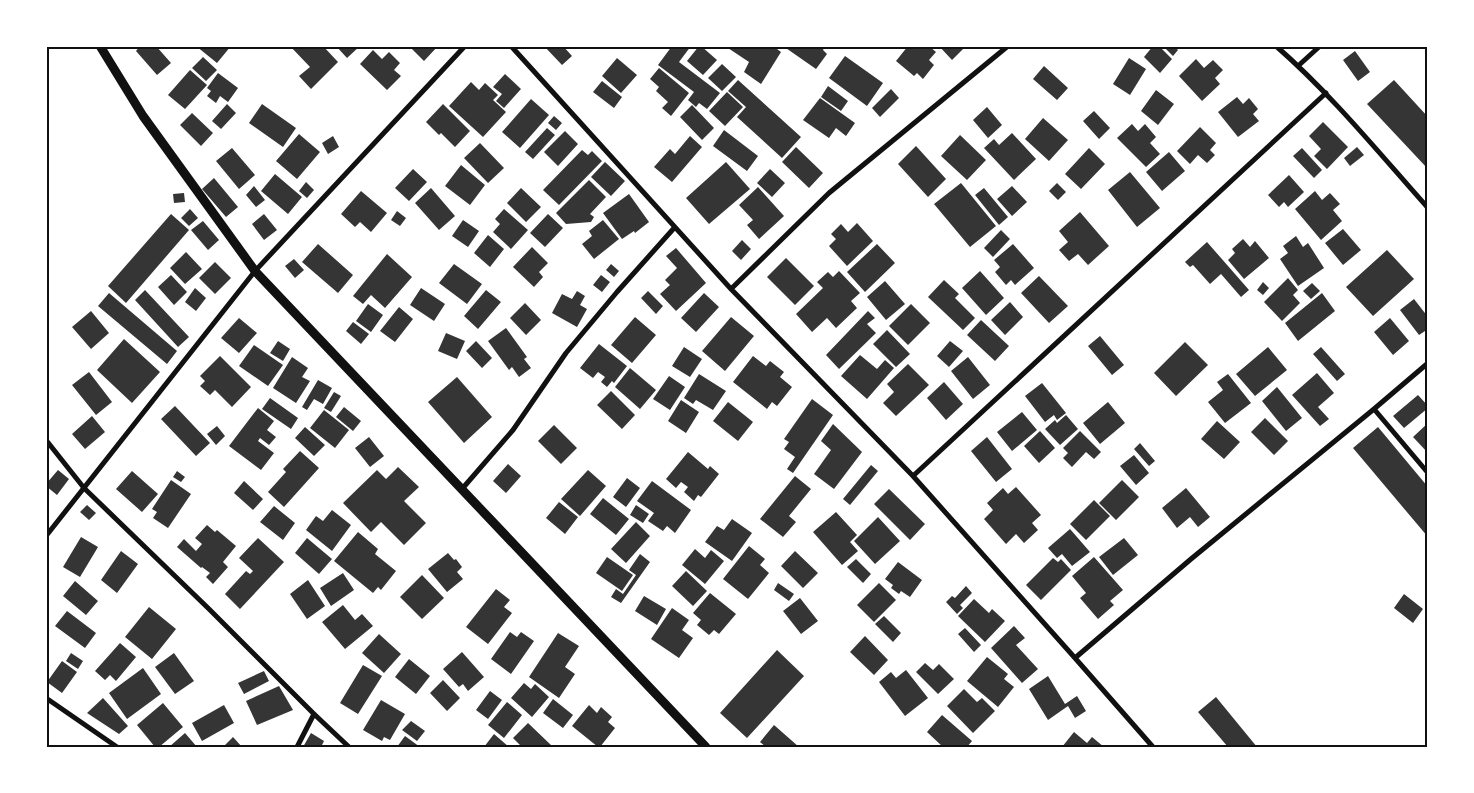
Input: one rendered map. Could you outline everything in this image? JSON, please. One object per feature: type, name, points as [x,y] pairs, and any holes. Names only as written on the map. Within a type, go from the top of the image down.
[{"type":"street","points":[[100,46],[143,116],[255,271],[706,747]]},
{"type":"street","points":[[46,536],[255,271],[465,46]]},
{"type":"street","points":[[511,46],[731,289],[913,476],[1153,747]]},
{"type":"street","points":[[731,289],[829,193],[1008,46]]},
{"type":"street","points":[[1276,46],[1326,93],[1428,208]]},
{"type":"street","points":[[1298,66],[1320,46]]},
{"type":"street","points":[[913,476],[1326,93]]},
{"type":"street","points":[[462,489],[513,430],[566,354],[617,292],[675,227]]},
{"type":"street","points":[[1076,658],[1191,559],[1428,363]]},
{"type":"street","points":[[1374,409],[1428,473]]},
{"type":"street","points":[[46,440],[84,488],[349,747]]},
{"type":"street","points":[[46,698],[117,747]]},
{"type":"street","points":[[297,747],[314,714]]},
{"type":"building","points":[[140,46],[156,46],[171,63],[157,75],[136,51]]},
{"type":"building","points":[[196,46],[231,46],[217,63]]},
{"type":"building","points":[[290,46],[323,46],[338,62],[311,89],[299,76],[310,67]]},
{"type":"building","points":[[336,46],[360,46],[347,58]]},
{"type":"building","points":[[409,46],[438,46],[424,61]]},
{"type":"building","points":[[544,46],[563,46],[572,56],[562,65]]},
{"type":"building","points":[[672,46],[691,46],[679,62],[720,93],[707,109],[699,103],[696,107],[688,100],[694,92],[658,65]]},
{"type":"building","points":[[699,46],[717,60],[703,75],[687,61]]},
{"type":"building","points":[[725,46],[773,46],[781,52],[761,84],[744,72],[749,62]]},
{"type":"building","points":[[783,46],[825,46],[823,50],[827,54],[816,69]]},
{"type":"building","points":[[908,46],[929,46],[936,52],[929,60],[934,65],[923,79],[917,73],[914,76],[896,61]]},
{"type":"building","points":[[939,46],[966,46],[952,60]]},
{"type":"building","points":[[1153,46],[1159,46],[1172,59],[1160,73],[1144,57]]},
{"type":"building","points":[[1163,46],[1174,46],[1178,50],[1173,56]]},
{"type":"building","points":[[373,50],[382,59],[389,52],[400,63],[394,70],[401,76],[387,90],[360,64]]},
{"type":"building","points":[[1355,51],[1370,72],[1358,81],[1343,60]]},
{"type":"building","points":[[845,56],[883,83],[867,106],[829,78]]},
{"type":"building","points":[[203,57],[217,70],[206,81],[192,68]]},
{"type":"building","points":[[617,58],[637,75],[621,93],[602,76]]},
{"type":"building","points":[[1129,58],[1146,69],[1130,95],[1113,84]]},
{"type":"building","points":[[1196,59],[1204,68],[1213,60],[1223,70],[1215,78],[1220,84],[1202,101],[1179,76]]},
{"type":"building","points":[[722,64],[736,77],[722,91],[708,78]]},
{"type":"building","points":[[1044,66],[1068,88],[1057,100],[1033,79]]},
{"type":"building","points":[[659,68],[689,93],[671,116],[662,108],[668,102],[656,91],[659,87],[650,79]]},
{"type":"building","points":[[190,70],[207,85],[185,109],[168,95]]},
{"type":"building","points":[[218,73],[238,88],[228,102],[220,96],[216,103],[207,96],[211,91],[207,88]]},
{"type":"building","points":[[505,74],[521,89],[504,108],[496,101],[502,94],[493,87]]},
{"type":"building","points":[[738,80],[801,137],[782,158],[737,117],[746,107],[728,91]]},
{"type":"building","points":[[1394,80],[1428,117],[1428,169],[1367,104]]},
{"type":"building","points":[[602,81],[622,97],[614,108],[593,92]]},
{"type":"building","points":[[471,82],[479,90],[485,83],[498,95],[493,100],[506,112],[483,137],[449,106]]},
{"type":"building","points":[[828,86],[848,101],[841,111],[821,97]]},
{"type":"building","points":[[891,89],[899,98],[880,117],[872,108]]},
{"type":"building","points":[[1156,90],[1174,104],[1158,125],[1141,111]]},
{"type":"building","points":[[727,92],[743,107],[725,126],[709,111]]},
{"type":"building","points":[[1237,97],[1243,104],[1249,98],[1258,109],[1253,114],[1259,121],[1238,137],[1218,112]]},
{"type":"building","points":[[820,98],[855,123],[846,136],[836,128],[829,138],[803,120]]},
{"type":"building","points":[[531,99],[549,115],[520,148],[502,132]]},
{"type":"building","points":[[227,104],[236,113],[221,129],[212,121]]},
{"type":"building","points":[[262,104],[296,128],[283,147],[249,123]]},
{"type":"building","points":[[443,104],[470,131],[455,147],[426,122]]},
{"type":"building","points":[[692,105],[714,128],[702,140],[680,117]]},
{"type":"building","points":[[987,107],[1002,125],[988,138],[973,120]]},
{"type":"building","points":[[1094,111],[1110,128],[1099,139],[1083,121]]},
{"type":"building","points":[[192,113],[213,133],[201,146],[180,125]]},
{"type":"building","points":[[554,116],[562,123],[556,130],[548,123]]},
{"type":"building","points":[[1043,118],[1068,140],[1049,161],[1025,139]]},
{"type":"building","points":[[1323,122],[1348,147],[1327,169],[1314,156],[1321,149],[1309,136]]},
{"type":"building","points":[[1132,124],[1138,131],[1145,124],[1156,137],[1150,143],[1160,154],[1146,167],[1117,138]]},
{"type":"building","points":[[1200,127],[1216,143],[1210,150],[1215,155],[1207,163],[1198,155],[1190,164],[1177,151]]},
{"type":"building","points":[[547,128],[555,135],[533,159],[525,152]]},
{"type":"building","points":[[724,130],[758,156],[747,171],[713,146]]},
{"type":"building","points":[[565,131],[578,144],[558,166],[544,152]]},
{"type":"building","points":[[1012,133],[1036,159],[1014,180],[984,148],[994,139],[999,145]]},
{"type":"building","points":[[299,134],[320,152],[297,179],[276,161]]},
{"type":"building","points":[[960,135],[986,160],[967,180],[941,156]]},
{"type":"building","points":[[333,136],[339,147],[328,154],[322,143]]},
{"type":"building","points":[[690,136],[702,147],[672,182],[654,167],[670,149],[675,154]]},
{"type":"building","points":[[480,143],[504,168],[488,183],[464,158]]},
{"type":"building","points":[[916,146],[946,179],[928,197],[898,164]]},
{"type":"building","points":[[796,147],[823,173],[809,188],[782,162]]},
{"type":"building","points":[[1357,147],[1364,155],[1350,166],[1344,158]]},
{"type":"building","points":[[232,148],[255,175],[239,189],[216,161]]},
{"type":"building","points":[[1089,148],[1105,164],[1081,189],[1065,174]]},
{"type":"building","points":[[1302,148],[1322,170],[1314,178],[1293,156]]},
{"type":"building","points":[[582,150],[588,155],[592,151],[602,161],[559,205],[543,190]]},
{"type":"building","points":[[1169,152],[1185,171],[1162,191],[1146,172]]},
{"type":"building","points":[[605,162],[625,181],[611,196],[591,177]]},
{"type":"building","points":[[726,162],[750,189],[709,224],[686,198]]},
{"type":"building","points":[[461,165],[485,185],[470,205],[445,186]]},
{"type":"building","points":[[413,169],[427,182],[409,201],[395,188]]},
{"type":"building","points":[[770,169],[785,183],[772,197],[757,183]]},
{"type":"building","points":[[1130,172],[1160,208],[1137,227],[1108,190]]},
{"type":"building","points":[[275,174],[302,197],[288,214],[261,191]]},
{"type":"building","points":[[1289,175],[1304,192],[1288,207],[1284,202],[1279,207],[1268,195]]},
{"type":"building","points":[[214,178],[238,207],[226,217],[202,189]]},
{"type":"building","points":[[589,180],[606,197],[590,214],[594,217],[591,222],[566,224],[556,213]]},
{"type":"building","points":[[306,182],[314,190],[307,198],[299,191]]},
{"type":"building","points":[[961,183],[996,226],[970,247],[934,204]]},
{"type":"building","points":[[1057,183],[1066,192],[1058,200],[1049,191]]},
{"type":"building","points":[[254,186],[265,200],[256,207],[246,195]]},
{"type":"building","points":[[1012,186],[1027,202],[1012,216],[997,199]]},
{"type":"building","points":[[758,187],[784,216],[759,239],[747,225],[753,220],[739,205]]},
{"type":"building","points":[[431,188],[455,216],[439,230],[415,203]]},
{"type":"building","points":[[521,188],[541,207],[526,222],[507,203]]},
{"type":"building","points":[[984,188],[1008,217],[999,225],[975,195]]},
{"type":"building","points":[[361,191],[387,213],[371,232],[360,222],[355,227],[341,214]]},
{"type":"building","points":[[1315,191],[1322,200],[1330,193],[1340,204],[1333,210],[1342,221],[1321,240],[1295,209]]},
{"type":"building","points":[[184,193],[185,202],[174,203],[173,194]]},
{"type":"building","points":[[629,194],[649,222],[635,233],[634,231],[622,239],[603,213]]},
{"type":"building","points":[[190,209],[198,218],[189,226],[181,218]]},
{"type":"building","points":[[504,209],[528,230],[511,249],[493,232],[500,224],[495,219]]},
{"type":"building","points":[[397,211],[406,218],[400,226],[391,220]]},
{"type":"building","points":[[1080,212],[1109,246],[1088,265],[1078,254],[1069,261],[1059,250],[1068,242],[1059,231]]},
{"type":"building","points":[[171,214],[189,230],[126,303],[108,286]]},
{"type":"building","points":[[264,214],[277,230],[264,240],[252,224]]},
{"type":"building","points":[[548,214],[563,228],[545,247],[530,233]]},
{"type":"building","points":[[463,220],[479,231],[468,247],[452,236]]},
{"type":"building","points":[[603,220],[619,239],[594,259],[582,244],[592,236],[589,231]]},
{"type":"building","points":[[203,221],[219,240],[208,250],[191,230]]},
{"type":"building","points":[[857,223],[873,241],[847,266],[829,246],[836,239],[831,234],[841,224],[848,232]]},
{"type":"building","points":[[1343,229],[1361,250],[1343,265],[1325,243]]},
{"type":"building","points":[[1001,230],[1010,239],[993,257],[984,248]]},
{"type":"building","points":[[488,235],[504,249],[490,267],[474,253]]},
{"type":"building","points":[[1296,236],[1303,247],[1308,243],[1324,268],[1298,286],[1280,259],[1288,253],[1283,246]]},
{"type":"building","points":[[1243,239],[1250,247],[1255,241],[1269,258],[1244,279],[1228,260],[1235,253],[1232,249]]},
{"type":"building","points":[[742,240],[751,249],[741,260],[732,251]]},
{"type":"building","points":[[1207,242],[1249,290],[1241,297],[1221,274],[1210,284],[1193,265],[1190,267],[1185,262]]},
{"type":"building","points":[[318,244],[353,275],[338,293],[302,262]]},
{"type":"building","points":[[877,244],[895,263],[865,292],[847,272]]},
{"type":"building","points":[[1013,244],[1034,268],[1015,285],[1011,280],[1006,285],[995,272],[1000,267],[994,260]]},
{"type":"building","points":[[532,247],[548,263],[539,272],[543,277],[534,287],[513,267]]},
{"type":"building","points":[[676,248],[706,283],[676,311],[660,294],[670,285],[665,280],[677,268],[666,256]]},
{"type":"building","points":[[1387,250],[1414,279],[1373,316],[1346,287]]},
{"type":"building","points":[[186,252],[202,269],[185,284],[170,268]]},
{"type":"building","points":[[387,254],[412,277],[385,308],[371,295],[363,304],[353,296]]},
{"type":"building","points":[[786,258],[814,286],[795,305],[767,277]]},
{"type":"building","points":[[294,259],[304,270],[295,278],[285,266]]},
{"type":"building","points":[[215,262],[231,278],[215,294],[199,278]]},
{"type":"building","points":[[454,264],[482,284],[467,304],[439,283]]},
{"type":"building","points":[[611,264],[619,271],[614,277],[606,270]]},
{"type":"building","points":[[839,271],[860,293],[851,301],[857,308],[836,328],[827,318],[812,332],[796,314],[823,288],[817,282],[828,272],[833,277]]},
{"type":"building","points":[[980,271],[1004,298],[986,315],[962,288]]},
{"type":"building","points":[[171,275],[187,292],[174,305],[158,287]]},
{"type":"building","points":[[601,275],[610,282],[602,292],[593,285]]},
{"type":"building","points":[[1039,276],[1068,306],[1049,323],[1021,293]]},
{"type":"building","points":[[1288,278],[1298,290],[1293,295],[1300,303],[1282,321],[1264,302]]},
{"type":"building","points":[[944,280],[959,294],[955,298],[975,318],[963,330],[928,297]]},
{"type":"building","points":[[885,281],[905,304],[886,320],[867,297]]},
{"type":"building","points":[[1263,282],[1269,288],[1263,295],[1257,290]]},
{"type":"building","points":[[1312,283],[1320,291],[1311,299],[1303,291]]},
{"type":"building","points":[[195,288],[206,298],[196,311],[185,302]]},
{"type":"building","points":[[421,288],[445,304],[434,321],[410,305]]},
{"type":"building","points":[[145,290],[189,337],[178,347],[135,300]]},
{"type":"building","points":[[486,290],[501,302],[478,329],[464,316]]},
{"type":"building","points":[[577,291],[585,296],[580,305],[587,309],[577,327],[552,313],[562,294],[572,299]]},
{"type":"building","points":[[648,291],[663,306],[656,314],[641,298]]},
{"type":"building","points":[[109,293],[177,351],[167,364],[98,306]]},
{"type":"building","points":[[704,293],[719,307],[696,332],[681,318]]},
{"type":"building","points":[[1322,293],[1335,311],[1298,341],[1285,323]]},
{"type":"building","points":[[1414,299],[1428,317],[1428,329],[1419,335],[1400,310]]},
{"type":"building","points":[[1010,302],[1023,317],[1005,335],[991,320]]},
{"type":"building","points":[[525,303],[541,320],[526,335],[510,318]]},
{"type":"building","points":[[368,304],[383,315],[371,332],[356,321]]},
{"type":"building","points":[[911,304],[930,323],[908,345],[889,326]]},
{"type":"building","points":[[399,307],[413,319],[395,342],[380,331]]},
{"type":"building","points":[[91,311],[109,333],[91,349],[72,327]]},
{"type":"building","points":[[868,311],[875,318],[867,324],[876,333],[839,369],[826,355]]},
{"type":"building","points":[[635,317],[656,335],[632,363],[611,345]]},
{"type":"building","points":[[731,317],[754,336],[725,371],[702,351]]},
{"type":"building","points":[[239,318],[257,333],[239,353],[221,338]]},
{"type":"building","points":[[1390,318],[1409,341],[1393,355],[1374,332]]},
{"type":"building","points":[[981,320],[1009,346],[995,361],[967,335]]},
{"type":"building","points":[[353,322],[369,334],[361,344],[346,331]]},
{"type":"building","points":[[506,328],[527,357],[524,359],[531,368],[519,377],[512,367],[509,370],[488,341]]},
{"type":"building","points":[[887,330],[910,354],[896,367],[873,344]]},
{"type":"building","points":[[446,333],[465,341],[457,359],[438,351]]},
{"type":"building","points":[[1100,336],[1124,365],[1112,375],[1088,346]]},
{"type":"building","points":[[124,339],[160,372],[132,403],[97,370]]},
{"type":"building","points":[[278,341],[290,349],[283,361],[270,353]]},
{"type":"building","points":[[476,341],[492,358],[482,368],[466,351]]},
{"type":"building","points":[[950,341],[963,351],[949,367],[937,356]]},
{"type":"building","points":[[1185,342],[1208,365],[1176,396],[1154,373]]},
{"type":"building","points":[[599,344],[627,366],[614,383],[612,381],[607,387],[601,382],[605,377],[598,372],[593,378],[580,368]]},
{"type":"building","points":[[254,345],[283,365],[268,386],[239,366]]},
{"type":"building","points":[[684,347],[702,359],[690,377],[672,366]]},
{"type":"building","points":[[1268,347],[1287,370],[1255,396],[1236,374]]},
{"type":"building","points":[[1321,347],[1345,374],[1337,381],[1313,354]]},
{"type":"building","points":[[860,355],[877,369],[885,360],[894,368],[867,399],[841,376]]},
{"type":"building","points":[[220,356],[251,387],[232,407],[215,390],[210,395],[200,386],[205,381],[200,376]]},
{"type":"building","points":[[753,356],[766,366],[770,361],[784,372],[780,377],[792,387],[777,406],[772,402],[767,409],[733,382]]},
{"type":"building","points":[[292,357],[308,368],[302,377],[310,381],[296,403],[273,388]]},
{"type":"building","points":[[968,357],[990,385],[973,399],[951,371]]},
{"type":"building","points":[[908,364],[929,385],[896,416],[883,403],[894,392],[887,384]]},
{"type":"building","points":[[630,368],[656,390],[640,409],[615,387]]},
{"type":"building","points":[[89,372],[112,402],[96,415],[72,385]]},
{"type":"building","points":[[1317,373],[1334,393],[1318,407],[1329,419],[1320,426],[1292,395]]},
{"type":"building","points":[[699,374],[726,391],[713,410],[696,400],[693,404],[684,398]]},
{"type":"building","points":[[1228,374],[1251,403],[1225,423],[1208,402],[1223,390],[1217,382]]},
{"type":"building","points":[[669,376],[685,387],[670,410],[653,399]]},
{"type":"building","points":[[457,377],[492,417],[464,443],[428,402]]},
{"type":"building","points":[[318,380],[332,388],[323,404],[314,399],[307,410],[302,407]]},
{"type":"building","points":[[944,382],[963,404],[946,420],[927,398]]},
{"type":"building","points":[[1042,383],[1066,413],[1057,420],[1054,415],[1045,422],[1025,396]]},
{"type":"building","points":[[1277,387],[1302,418],[1286,431],[1262,401]]},
{"type":"building","points":[[611,391],[635,415],[622,429],[597,405]]},
{"type":"building","points":[[334,392],[341,396],[331,412],[324,408]]},
{"type":"building","points":[[1418,395],[1428,408],[1404,428],[1393,416]]},
{"type":"building","points":[[270,398],[298,418],[291,429],[262,409]]},
{"type":"building","points":[[812,399],[833,415],[793,473],[787,469],[795,457],[784,449],[789,442],[784,439]]},
{"type":"building","points":[[681,400],[699,412],[686,433],[668,421]]},
{"type":"building","points":[[728,402],[753,422],[738,441],[713,421]]},
{"type":"building","points":[[1108,402],[1125,423],[1100,444],[1083,423]]},
{"type":"building","points":[[175,406],[210,443],[196,456],[161,419]]},
{"type":"building","points":[[344,407],[361,421],[353,431],[336,417]]},
{"type":"building","points":[[258,408],[274,421],[267,430],[276,437],[269,445],[260,438],[258,441],[274,453],[261,470],[229,446]]},
{"type":"building","points":[[324,410],[349,430],[335,448],[310,428]]},
{"type":"building","points":[[1022,412],[1037,430],[1012,451],[997,432]]},
{"type":"building","points":[[1066,415],[1078,429],[1060,445],[1045,429],[1055,420],[1057,423]]},
{"type":"building","points":[[92,416],[105,432],[85,449],[72,434]]},
{"type":"building","points":[[1265,418],[1288,441],[1274,455],[1251,432]]},
{"type":"building","points":[[1217,421],[1240,442],[1224,459],[1201,439]]},
{"type":"building","points":[[1428,423],[1428,453],[1413,437]]},
{"type":"building","points":[[833,424],[862,452],[834,489],[814,474],[831,450],[821,441]]},
{"type":"building","points":[[554,425],[577,448],[561,464],[538,441]]},
{"type":"building","points":[[217,426],[225,436],[216,445],[207,434]]},
{"type":"building","points":[[305,427],[325,445],[314,456],[295,438]]},
{"type":"building","points":[[1378,427],[1428,487],[1428,537],[1353,448]]},
{"type":"building","points":[[1040,431],[1055,448],[1039,463],[1024,446]]},
{"type":"building","points":[[1080,431],[1101,452],[1094,459],[1086,452],[1072,467],[1063,458],[1068,453],[1063,448]]},
{"type":"building","points":[[369,437],[384,456],[370,467],[355,448]]},
{"type":"building","points":[[987,437],[1012,469],[996,482],[971,451]]},
{"type":"building","points":[[1140,443],[1155,461],[1149,466],[1134,449]]},
{"type":"building","points":[[300,451],[319,468],[284,507],[268,492],[286,472],[283,469]]},
{"type":"building","points":[[688,452],[708,469],[710,466],[719,474],[701,497],[698,495],[694,501],[684,492],[688,487],[681,482],[676,488],[666,479]]},
{"type":"building","points":[[1134,455],[1149,473],[1136,485],[1120,466]]},
{"type":"building","points":[[508,464],[521,476],[506,493],[493,481]]},
{"type":"building","points":[[871,465],[878,471],[850,505],[843,499]]},
{"type":"building","points":[[398,467],[419,487],[404,501],[426,523],[404,545],[381,522],[371,532],[343,503],[377,470],[386,479]]},
{"type":"building","points":[[58,470],[69,479],[57,495],[46,484]]},
{"type":"building","points":[[588,470],[606,486],[580,516],[561,499]]},
{"type":"building","points":[[132,471],[158,494],[142,512],[116,489]]},
{"type":"building","points":[[177,471],[185,477],[181,482],[173,477]]},
{"type":"building","points":[[795,476],[811,489],[789,516],[796,522],[783,537],[760,519]]},
{"type":"building","points":[[627,478],[640,488],[626,507],[613,497]]},
{"type":"building","points":[[171,480],[191,494],[168,528],[153,518],[157,512],[152,509]]},
{"type":"building","points":[[1122,480],[1139,497],[1116,520],[1099,503]]},
{"type":"building","points":[[244,481],[263,499],[253,510],[234,493]]},
{"type":"building","points":[[652,481],[691,510],[675,533],[667,526],[663,531],[648,521],[654,513],[637,501]]},
{"type":"building","points":[[1016,487],[1041,515],[1032,523],[1038,530],[1024,543],[1016,534],[1006,544],[984,519],[993,510],[987,503],[1003,488],[1008,494]]},
{"type":"building","points":[[1186,488],[1210,517],[1198,527],[1190,517],[1177,528],[1162,508]]},
{"type":"building","points":[[889,489],[925,524],[910,540],[874,504]]},
{"type":"building","points":[[603,498],[629,519],[616,535],[590,514]]},
{"type":"building","points":[[1094,500],[1110,516],[1086,540],[1070,524]]},
{"type":"building","points":[[559,502],[578,517],[565,534],[546,518]]},
{"type":"building","points":[[87,505],[96,513],[89,520],[80,512]]},
{"type":"building","points":[[636,505],[649,514],[643,523],[630,515]]},
{"type":"building","points":[[274,506],[295,523],[283,540],[260,522]]},
{"type":"building","points":[[332,510],[351,525],[332,551],[306,530],[316,516],[323,521]]},
{"type":"building","points":[[836,512],[857,535],[850,542],[858,551],[842,565],[813,532]]},
{"type":"building","points":[[878,517],[900,541],[875,564],[854,541]]},
{"type":"building","points":[[732,519],[752,533],[732,561],[705,542],[717,526],[724,530]]},
{"type":"building","points":[[636,522],[650,536],[626,563],[611,549]]},
{"type":"building","points":[[207,525],[215,532],[217,530],[236,546],[223,562],[228,567],[213,584],[206,577],[210,573],[201,568],[177,547],[184,539],[196,551],[202,544],[195,538]]},
{"type":"building","points":[[1070,529],[1090,552],[1072,566],[1062,554],[1057,558],[1048,548]]},
{"type":"building","points":[[358,532],[378,549],[375,554],[396,571],[381,590],[378,587],[373,593],[334,561]]},
{"type":"building","points":[[81,537],[98,547],[80,577],[63,567]]},
{"type":"building","points":[[258,538],[284,562],[240,609],[225,594],[246,571],[250,574],[253,571],[239,558]]},
{"type":"building","points":[[307,538],[332,559],[319,574],[295,553]]},
{"type":"building","points":[[1124,538],[1138,555],[1113,575],[1099,557]]},
{"type":"building","points":[[749,546],[765,559],[760,565],[769,573],[748,599],[723,579]]},
{"type":"building","points":[[695,549],[705,558],[711,550],[724,561],[705,584],[682,565]]},
{"type":"building","points":[[121,551],[138,564],[117,593],[101,580]]},
{"type":"building","points":[[795,551],[818,573],[803,588],[781,566]]},
{"type":"building","points":[[448,553],[462,567],[457,572],[463,579],[447,592],[428,569]]},
{"type":"building","points":[[640,554],[650,562],[621,603],[611,597],[616,589],[623,594],[636,575],[629,570]]},
{"type":"building","points":[[607,557],[633,575],[622,591],[596,573]]},
{"type":"building","points":[[1094,557],[1123,590],[1110,601],[1114,605],[1098,619],[1080,598],[1086,593],[1072,576]]},
{"type":"building","points":[[1053,558],[1058,562],[1061,559],[1071,570],[1041,600],[1026,585]]},
{"type":"building","points":[[856,559],[871,574],[863,583],[847,567]]},
{"type":"building","points":[[898,562],[922,580],[910,597],[901,591],[899,594],[891,588],[893,585],[885,579]]},
{"type":"building","points":[[686,571],[707,591],[693,606],[672,586]]},
{"type":"building","points":[[343,573],[354,590],[331,606],[320,588]]},
{"type":"building","points":[[422,575],[444,598],[422,619],[400,597]]},
{"type":"building","points":[[308,580],[325,606],[307,619],[290,594]]},
{"type":"building","points":[[75,581],[98,601],[86,615],[63,596]]},
{"type":"building","points":[[778,583],[794,594],[789,601],[774,590]]},
{"type":"building","points":[[879,583],[896,600],[874,622],[857,605]]},
{"type":"building","points":[[966,586],[972,593],[960,605],[963,608],[957,614],[946,602],[952,596],[955,598]]},
{"type":"building","points":[[496,589],[510,600],[504,607],[512,613],[488,644],[466,627]]},
{"type":"building","points":[[710,593],[736,614],[719,634],[714,630],[709,635],[697,625],[701,620],[693,613]]},
{"type":"building","points":[[1404,594],[1423,609],[1413,623],[1394,608]]},
{"type":"building","points":[[644,596],[666,609],[657,625],[635,611]]},
{"type":"building","points":[[800,598],[818,621],[801,634],[783,611]]},
{"type":"building","points":[[974,599],[989,613],[992,609],[1005,621],[985,642],[958,616]]},
{"type":"building","points":[[343,605],[355,620],[362,614],[373,626],[345,649],[322,622]]},
{"type":"building","points":[[149,607],[176,629],[152,659],[125,637]]},
{"type":"building","points":[[672,608],[689,620],[682,630],[693,638],[679,658],[651,639]]},
{"type":"building","points":[[67,611],[96,633],[85,648],[55,626]]},
{"type":"building","points":[[884,616],[901,633],[893,642],[875,624]]},
{"type":"building","points":[[1014,626],[1025,638],[1016,645],[1038,669],[1022,683],[991,648]]},
{"type":"building","points":[[965,628],[981,645],[974,652],[958,634]]},
{"type":"building","points":[[510,632],[517,637],[521,632],[534,641],[511,674],[491,659]]},
{"type":"building","points":[[558,633],[579,646],[565,667],[575,674],[559,698],[529,677]]},
{"type":"building","points":[[379,634],[401,654],[384,673],[362,653]]},
{"type":"building","points":[[865,636],[888,660],[874,675],[850,652]]},
{"type":"building","points":[[120,643],[136,657],[116,681],[110,675],[105,680],[95,671]]},
{"type":"building","points":[[777,650],[804,676],[747,738],[720,713]]},
{"type":"building","points":[[462,652],[484,677],[468,691],[463,684],[459,687],[443,669]]},
{"type":"building","points":[[71,653],[83,661],[78,669],[66,661]]},
{"type":"building","points":[[174,653],[194,681],[175,694],[155,667]]},
{"type":"building","points":[[987,657],[1008,674],[1004,679],[1014,687],[998,707],[967,681]]},
{"type":"building","points":[[409,659],[430,676],[416,694],[395,677]]},
{"type":"building","points":[[62,661],[77,672],[62,693],[47,682]]},
{"type":"building","points":[[925,663],[933,670],[939,664],[954,679],[938,694],[916,672]]},
{"type":"building","points":[[363,665],[382,676],[358,714],[340,703]]},
{"type":"building","points":[[143,668],[161,694],[127,719],[109,693]]},
{"type":"building","points":[[906,670],[928,698],[905,716],[879,682],[891,672],[896,678]]},
{"type":"building","points":[[264,671],[269,681],[244,694],[238,683]]},
{"type":"building","points":[[1048,676],[1065,704],[1077,696],[1086,711],[1075,718],[1068,706],[1048,720],[1029,689]]},
{"type":"building","points":[[443,680],[460,698],[447,711],[430,693]]},
{"type":"building","points":[[524,683],[531,689],[535,684],[549,697],[532,717],[511,698]]},
{"type":"building","points":[[279,686],[293,710],[257,725],[246,701]]},
{"type":"building","points":[[964,689],[977,702],[982,698],[995,711],[973,733],[947,706]]},
{"type":"building","points":[[490,691],[502,700],[488,719],[476,710]]},
{"type":"building","points":[[1216,697],[1257,747],[1228,747],[1198,712]]},
{"type":"building","points":[[103,698],[128,726],[119,734],[87,713]]},
{"type":"building","points":[[553,699],[573,715],[563,728],[543,713]]},
{"type":"building","points":[[381,700],[405,714],[390,740],[384,737],[382,741],[363,730]]},
{"type":"building","points":[[507,702],[522,715],[504,738],[488,725]]},
{"type":"building","points":[[163,703],[183,727],[159,747],[155,747],[137,725]]},
{"type":"building","points":[[224,705],[234,723],[202,741],[192,723]]},
{"type":"building","points":[[589,705],[597,713],[601,707],[612,717],[608,722],[615,728],[600,747],[572,726]]},
{"type":"building","points":[[942,715],[972,741],[967,747],[943,747],[927,732]]},
{"type":"building","points":[[411,721],[425,731],[417,741],[402,730]]},
{"type":"building","points":[[528,723],[551,747],[522,747],[513,738]]},
{"type":"building","points":[[774,725],[799,747],[766,747],[760,742]]},
{"type":"building","points":[[1074,732],[1087,743],[1092,737],[1104,747],[1062,747]]},
{"type":"building","points":[[185,733],[197,747],[169,747]]},
{"type":"building","points":[[311,733],[324,741],[321,747],[303,747]]},
{"type":"building","points":[[494,734],[509,747],[484,747]]},
{"type":"building","points":[[405,736],[420,747],[397,747]]},
{"type":"building","points":[[233,737],[242,747],[223,747]]}]
